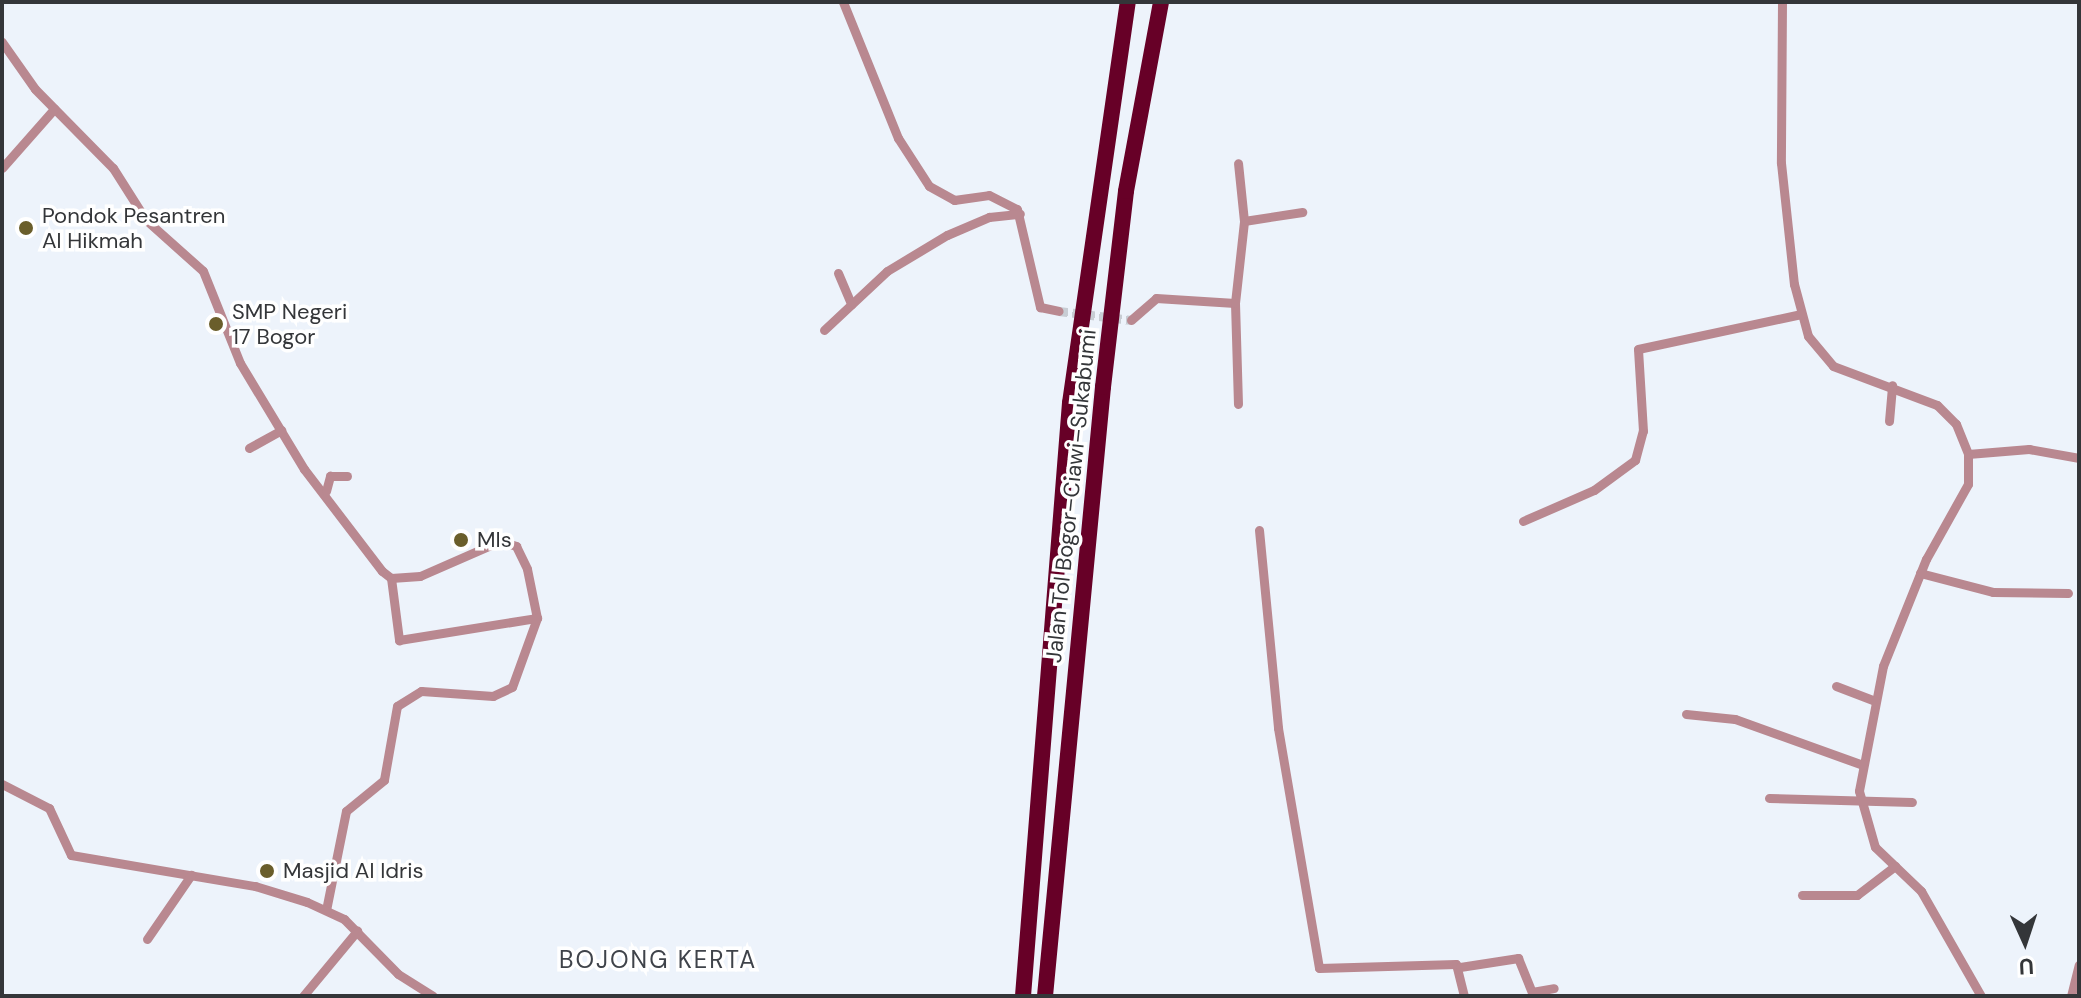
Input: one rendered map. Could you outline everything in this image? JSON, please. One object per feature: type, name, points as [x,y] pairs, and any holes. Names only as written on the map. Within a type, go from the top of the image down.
[{"type":"highway","name":"Jalan Tol Bogor–Ciawi–Sukabumi","points":[[1023,996],[1070,403],[1128,2]]},
{"type":"highway","name":"Jalan Tol Bogor–Ciawi–Sukabumi","points":[[1045,996],[1103,387],[1126,191],[1161,2]]},
{"type":"street","points":[[843,2],[898,138],[929,186],[954,200],[1005,199],[1020,214],[1040,307],[1059,311]]},
{"type":"street","points":[[1782,2],[1781,163],[1801,314],[1828,363],[1892,385],[1945,411],[1968,454],[1968,484],[1920,573],[1875,701],[1860,796],[1872,841],[1928,901],[1981,996]]},
{"type":"street","points":[[2,42],[54,109],[113,168],[146,220],[210,281],[237,357],[281,430],[391,578],[399,640],[537,618]]},
{"type":"street","points":[[2,168],[54,109]]},
{"type":"street","points":[[1238,163],[1244,221],[1235,303],[1238,404]]},
{"type":"street","points":[[1244,221],[1302,212]]},
{"type":"street","points":[[824,330],[851,304],[947,235],[989,217],[1020,214]]},
{"type":"street","points":[[838,273],[851,304]]},
{"type":"street","points":[[1131,320],[1156,298],[1235,303]]},
{"type":"street","points":[[1523,521],[1594,490],[1635,460],[1643,431],[1638,349],[1801,314]]},
{"type":"street","points":[[1889,421],[1892,385]]},
{"type":"street","points":[[249,448],[281,430]]},
{"type":"street","points":[[1968,454],[2029,449],[2079,458]]},
{"type":"street","points":[[326,491],[330,476],[347,476]]},
{"type":"street","points":[[1259,530],[1278,728],[1319,968],[1436,961],[1460,967],[1518,958],[1532,992],[1554,988]]},
{"type":"street","points":[[326,910],[346,811],[386,775],[392,712],[421,691],[508,692],[537,618],[527,569],[506,541],[430,574],[391,578]]},
{"type":"street","points":[[1920,573],[1993,592],[2068,593]]},
{"type":"street","points":[[1836,686],[1875,701]]},
{"type":"street","points":[[1686,714],[1723,716],[1863,765]]},
{"type":"street","points":[[2,784],[49,808],[71,855],[266,888],[326,910],[357,931],[401,977],[433,996]]},
{"type":"street","points":[[1769,798],[1860,796],[1912,802]]},
{"type":"street","points":[[1802,895],[1857,895],[1895,866]]},
{"type":"street","points":[[147,939],[191,875]]},
{"type":"street","points":[[303,996],[357,931]]},
{"type":"street","points":[[2071,996],[2079,965]]},
{"type":"street","points":[[1460,967],[1464,996]]},
{"type":"tunnel","points":[[1059,311],[1131,320]]},
{"type":"place","name":"Pondok Pesantren Al Hikmah","points":[[26,228]]},
{"type":"place","name":"SMP Negeri 17 Bogor","points":[[216,324]]},
{"type":"place","name":"MIs","points":[[461,540]]},
{"type":"place","name":"Masjid Al Idris","points":[[267,871]]},
{"type":"district","name":"BOJONG KERTA","points":[[658,960]]}]
